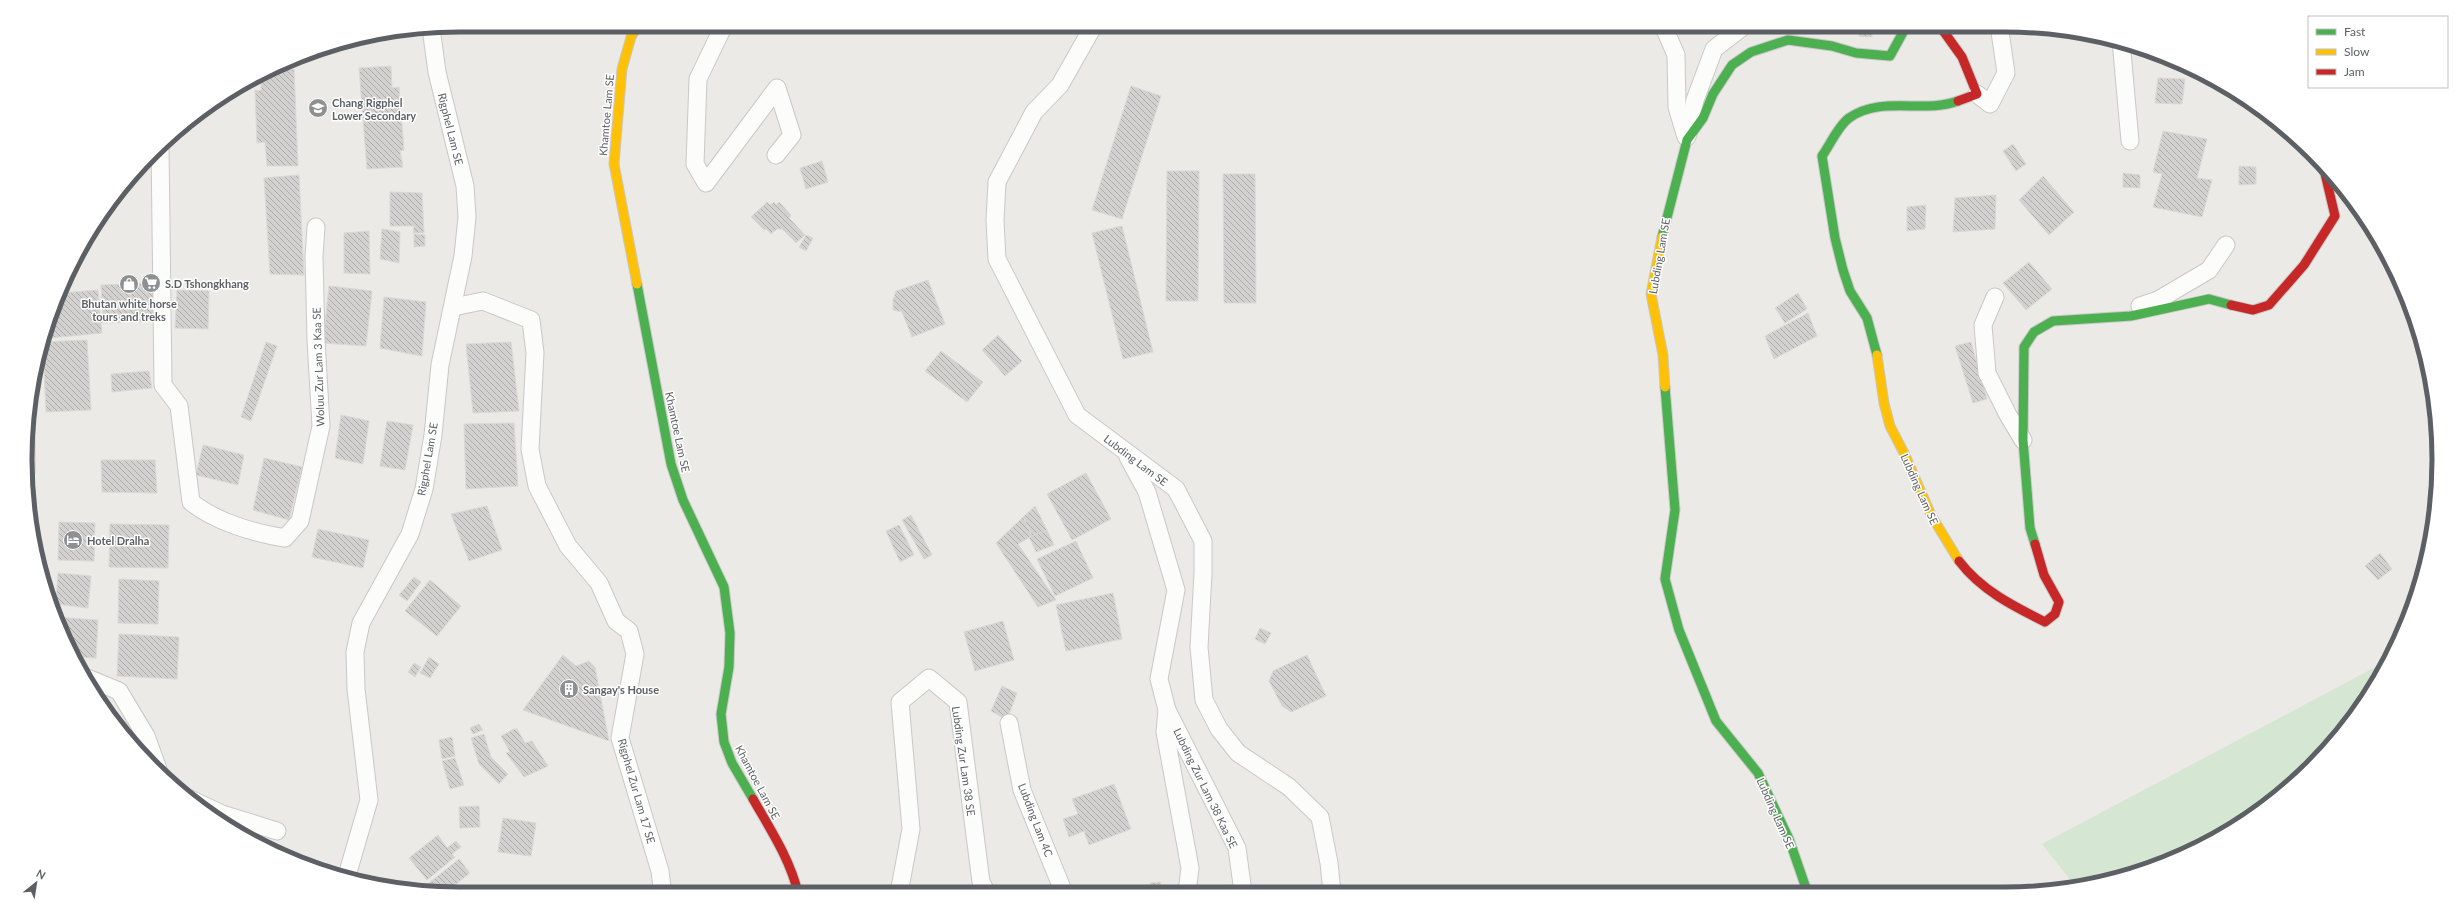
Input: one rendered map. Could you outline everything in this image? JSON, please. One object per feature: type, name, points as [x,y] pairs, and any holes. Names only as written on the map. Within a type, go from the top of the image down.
[{"type":"street","name":"Khamtoe Lam SE","points":[[634,32],[631,37],[622,69],[614,164],[671,464],[682,500],[703,539],[724,587],[730,633],[730,667],[721,714],[724,742],[732,763],[784,854],[794,876],[797,887]]},
{"type":"street","points":[[721,32],[698,79],[695,164],[706,183],[777,88],[792,135],[776,155]]},
{"type":"street","name":"Lubding Lam SE","points":[[1090,32],[1060,85],[1034,112],[997,182],[995,220],[997,259],[1077,415],[1176,489],[1203,541],[1200,647],[1204,700],[1218,729],[1238,754],[1289,787],[1320,817],[1329,863],[1331,887]]},
{"type":"street","points":[[1666,32],[1676,56],[1677,107],[1686,140]]},
{"type":"street","points":[[1686,140],[1694,100],[1714,49],[1736,32]]},
{"type":"street","name":"Lubding Lam SE","points":[[1806,887],[1789,839],[1758,773],[1716,721],[1679,630],[1665,579],[1675,510],[1663,355],[1650,294],[1665,219],[1686,140],[1703,118],[1712,94],[1732,65],[1751,52],[1788,40],[1832,46],[1856,53],[1890,56],[1904,32]]},
{"type":"street","points":[[1945,32],[1960,50],[1972,74],[1977,94],[1990,104],[2006,73],[2000,32]]},
{"type":"street","name":"Rigphel Lam SE","points":[[348,872],[369,800],[356,689],[355,652],[362,623],[410,534],[424,489],[433,435],[440,365],[463,256],[467,217],[465,186],[437,72],[432,33]]},
{"type":"street","points":[[2122,49],[2130,141]]},
{"type":"street","name":"Lubding Lam SE","points":[[1977,94],[1947,105],[1893,105],[1865,110],[1848,119],[1822,156],[1837,254],[1848,288],[1869,322],[1879,359],[1881,392],[1886,418],[1906,457],[1923,500],[1942,536],[1968,573],[1993,594],[2044,622],[2055,614],[2059,602],[2044,575],[2030,528],[2023,440],[2024,347],[2034,332],[2053,322],[2131,316],[2209,300],[2253,310],[2269,305],[2304,265],[2335,216],[2326,178]]},
{"type":"street","name":"Woluu Zur Lam 3 Kaa SE","points":[[160,154],[163,385],[179,406],[191,502],[204,513],[270,535],[285,538],[300,522],[321,426],[314,258],[316,228]]},
{"type":"street","points":[[2131,316],[2141,305],[2158,300],[2209,270],[2226,245]]},
{"type":"street","points":[[1995,297],[1983,325],[1987,373],[2008,415],[2023,440]]},
{"type":"street","name":"Rigphel Zur Lam 17 SE","points":[[453,307],[483,301],[531,320],[535,353],[530,449],[537,486],[568,546],[598,583],[616,621],[629,631],[635,654],[620,738],[660,871],[662,887]]},
{"type":"street","points":[[1126,453],[1147,492],[1176,590],[1159,679],[1167,710],[1165,732],[1190,868],[1188,887]]},
{"type":"street","name":"Lubding Zur Lam 38 SE","points":[[900,887],[911,828],[900,702],[929,678],[958,702],[968,796],[981,882],[984,887]]},
{"type":"street","points":[[94,681],[119,691],[146,736],[154,759]]},
{"type":"street","name":"Lubding Zur Lam 38 Kaa SE","points":[[1167,710],[1237,848],[1242,887]]},
{"type":"street","name":"Lubding Lam 4C","points":[[1008,723],[1022,790],[1062,887]]},
{"type":"street","points":[[218,812],[277,831]]},
{"type":"green space","points":[[2379,665],[2344,720],[2307,762],[2265,799],[2218,830],[2194,843],[2142,864],[2088,879],[2072,881],[2042,844]]},
{"type":"building","points":[[1859,32],[1872,32],[1872,37],[1859,36]]},
{"type":"building","points":[[391,66],[392,88],[399,87],[404,150],[400,151],[403,167],[367,169],[359,68]]},
{"type":"building","points":[[294,69],[298,166],[267,166],[265,142],[257,143],[255,90],[261,91],[261,81],[281,71]]},
{"type":"building","points":[[2158,78],[2185,79],[2182,104],[2155,103]]},
{"type":"building","points":[[1131,86],[1161,96],[1122,219],[1092,210]]},
{"type":"building","points":[[2163,131],[2207,139],[2197,178],[2212,180],[2202,217],[2153,207],[2162,174],[2153,172]]},
{"type":"building","points":[[2013,144],[2026,164],[2016,171],[2003,151]]},
{"type":"building","points":[[822,161],[828,182],[806,189],[800,168]]},
{"type":"building","points":[[2239,166],[2256,167],[2256,184],[2239,185]]},
{"type":"building","points":[[1167,171],[1199,171],[1198,301],[1166,301]]},
{"type":"building","points":[[2123,173],[2140,175],[2140,188],[2123,187]]},
{"type":"building","points":[[1223,174],[1255,174],[1256,303],[1224,303]]},
{"type":"building","points":[[299,175],[304,275],[270,274],[264,178]]},
{"type":"building","points":[[2043,176],[2074,212],[2049,235],[2019,200]]},
{"type":"building","points":[[390,192],[422,193],[424,233],[413,233],[414,226],[390,226]]},
{"type":"building","points":[[1996,195],[1995,229],[1953,232],[1955,198]]},
{"type":"building","points":[[767,202],[770,205],[774,202],[776,205],[779,202],[791,215],[789,218],[805,235],[796,243],[782,229],[777,229],[771,234],[766,229],[764,230],[751,217]]},
{"type":"building","points":[[1926,205],[1925,229],[1907,231],[1907,207]]},
{"type":"building","points":[[1122,226],[1153,352],[1123,359],[1092,233]]},
{"type":"building","points":[[382,229],[400,232],[399,263],[380,259]]},
{"type":"building","points":[[369,231],[370,274],[344,273],[344,233]]},
{"type":"building","points":[[414,234],[425,235],[425,246],[414,247]]},
{"type":"building","points":[[806,235],[813,238],[806,251],[799,247]]},
{"type":"building","points":[[2029,262],[2052,289],[2026,310],[2003,283]]},
{"type":"building","points":[[928,280],[945,324],[912,337],[902,312],[893,310],[893,300],[896,291]]},
{"type":"building","points":[[158,283],[159,321],[103,323],[101,285]]},
{"type":"building","points":[[329,286],[372,291],[366,346],[323,343]]},
{"type":"building","points":[[98,290],[102,333],[50,338],[66,292]]},
{"type":"building","points":[[177,290],[209,291],[208,329],[175,328]]},
{"type":"building","points":[[1798,293],[1807,309],[1785,323],[1775,308]]},
{"type":"building","points":[[384,297],[426,302],[422,356],[380,348]]},
{"type":"building","points":[[1808,313],[1817,336],[1774,359],[1765,336]]},
{"type":"building","points":[[998,335],[1022,361],[1005,376],[982,350]]},
{"type":"building","points":[[87,340],[91,410],[46,412],[44,361],[49,342]]},
{"type":"building","points":[[266,342],[277,346],[251,421],[241,417]]},
{"type":"building","points":[[511,342],[519,411],[473,413],[466,344]]},
{"type":"building","points":[[1971,342],[1987,399],[1973,403],[1955,346]]},
{"type":"building","points":[[941,351],[983,382],[967,402],[925,371]]},
{"type":"building","points":[[149,371],[152,388],[112,392],[111,374]]},
{"type":"building","points":[[341,415],[369,421],[363,464],[335,458]]},
{"type":"building","points":[[387,421],[413,425],[405,470],[380,466]]},
{"type":"building","points":[[514,423],[518,486],[466,489],[464,424]]},
{"type":"building","points":[[203,445],[244,455],[238,485],[196,475]]},
{"type":"building","points":[[264,458],[302,467],[289,520],[253,510]]},
{"type":"building","points":[[101,460],[155,460],[157,493],[102,492]]},
{"type":"building","points":[[1086,473],[1111,519],[1072,540],[1047,494]]},
{"type":"building","points":[[487,506],[502,550],[469,561],[451,514]]},
{"type":"building","points":[[1035,506],[1047,530],[1032,536],[1023,517]]},
{"type":"building","points":[[911,515],[932,555],[924,559],[902,520]]},
{"type":"building","points":[[1023,517],[1032,536],[1018,544],[1056,600],[1038,607],[996,543]]},
{"type":"building","points":[[59,522],[95,523],[94,561],[58,560]]},
{"type":"building","points":[[110,524],[169,525],[168,568],[109,567]]},
{"type":"building","points":[[899,525],[914,555],[900,562],[886,531]]},
{"type":"building","points":[[318,529],[369,540],[363,568],[312,557]]},
{"type":"building","points":[[1047,530],[1054,545],[1036,552],[1029,537]]},
{"type":"building","points":[[1076,541],[1093,578],[1055,596],[1037,559]]},
{"type":"building","points":[[2380,553],[2392,569],[2378,580],[2365,566]]},
{"type":"building","points":[[58,573],[91,576],[88,608],[58,604],[56,600]]},
{"type":"building","points":[[414,577],[421,582],[407,601],[399,595]]},
{"type":"building","points":[[119,579],[159,581],[158,624],[118,623]]},
{"type":"building","points":[[430,580],[461,606],[437,636],[405,611]]},
{"type":"building","points":[[1113,593],[1122,639],[1066,651],[1056,605]]},
{"type":"building","points":[[63,618],[98,620],[96,658],[80,657]]},
{"type":"building","points":[[1003,621],[1014,660],[975,671],[964,632]]},
{"type":"building","points":[[1260,628],[1271,633],[1265,644],[1255,639]]},
{"type":"building","points":[[119,634],[179,637],[177,679],[117,676]]},
{"type":"building","name":"Sangay's House","points":[[563,655],[576,666],[589,661],[595,667],[609,741],[523,710]]},
{"type":"building","points":[[1307,655],[1326,696],[1291,712],[1282,706],[1269,681],[1273,671]]},
{"type":"building","points":[[429,657],[439,664],[430,678],[420,673]]},
{"type":"building","points":[[414,663],[421,667],[415,677],[408,672]]},
{"type":"building","points":[[1002,686],[1017,693],[1007,720],[991,711]]},
{"type":"building","points":[[479,724],[483,730],[473,734],[470,728]]},
{"type":"building","points":[[514,729],[517,729],[525,743],[532,741],[548,766],[524,777],[506,753],[510,752],[501,736]]},
{"type":"building","points":[[484,734],[491,757],[508,774],[499,784],[479,764],[471,738]]},
{"type":"building","points":[[452,737],[455,756],[442,759],[439,740]]},
{"type":"building","points":[[455,758],[464,785],[450,789],[442,761]]},
{"type":"building","points":[[1114,784],[1131,829],[1089,845],[1084,831],[1069,837],[1063,819],[1078,814],[1072,799]]},
{"type":"building","points":[[479,806],[480,827],[460,828],[459,807]]},
{"type":"building","points":[[503,818],[536,823],[531,856],[498,852]]},
{"type":"building","points":[[438,835],[447,848],[456,841],[461,847],[452,854],[455,857],[427,880],[409,858]]},
{"type":"building","points":[[459,859],[470,873],[453,887],[432,886],[429,883]]},
{"type":"building","points":[[1160,882],[1160,887],[1150,887],[1150,883]]},
{"type":"traffic: fast","points":[[1662,237],[1687,140],[1703,118],[1713,94],[1732,65],[1751,52],[1788,40],[1832,46],[1856,53],[1890,56],[1903,32]]},
{"type":"traffic: fast","points":[[1877,355],[1867,318],[1850,291],[1843,270],[1835,238],[1822,156],[1845,121],[1862,111],[1875,107],[1945,105],[1958,101]]},
{"type":"traffic: fast","points":[[637,284],[671,464],[683,500],[724,587],[730,633],[729,667],[721,714],[724,742],[732,763],[753,799]]},
{"type":"traffic: fast","points":[[2035,544],[2030,528],[2023,440],[2024,347],[2034,332],[2053,321],[2131,316],[2209,299],[2231,305]]},
{"type":"traffic: fast","points":[[1665,387],[1675,510],[1665,579],[1679,630],[1716,721],[1758,773],[1789,839],[1806,887]]},
{"type":"traffic: slow","points":[[634,32],[631,37],[622,69],[614,164],[637,284]]},
{"type":"traffic: slow","points":[[1662,237],[1651,294],[1663,355],[1665,387]]},
{"type":"traffic: slow","points":[[1877,355],[1884,403],[1890,426],[1904,453],[1931,515],[1959,561]]},
{"type":"traffic: jam","points":[[1944,32],[1962,57],[1977,94],[1958,101]]},
{"type":"traffic: jam","points":[[2231,305],[2253,310],[2269,305],[2304,265],[2335,216],[2326,178]]},
{"type":"traffic: jam","points":[[1959,561],[1977,581],[1987,589],[2021,610],[2045,622],[2055,614],[2059,602],[2044,575],[2035,544]]},
{"type":"traffic: jam","points":[[753,799],[785,856],[796,887]]},
{"type":"place","name":"Chang Rigphel Lower Secondary","points":[[318,108]]},
{"type":"place","name":"S.D Tshongkhang","points":[[151,283]]},
{"type":"place","name":"Bhutan white horse tours and treks","points":[[129,284]]},
{"type":"place","name":"Hotel Dralha","points":[[73,540]]},
{"type":"place","name":"Sangay's House","points":[[569,689]]}]
